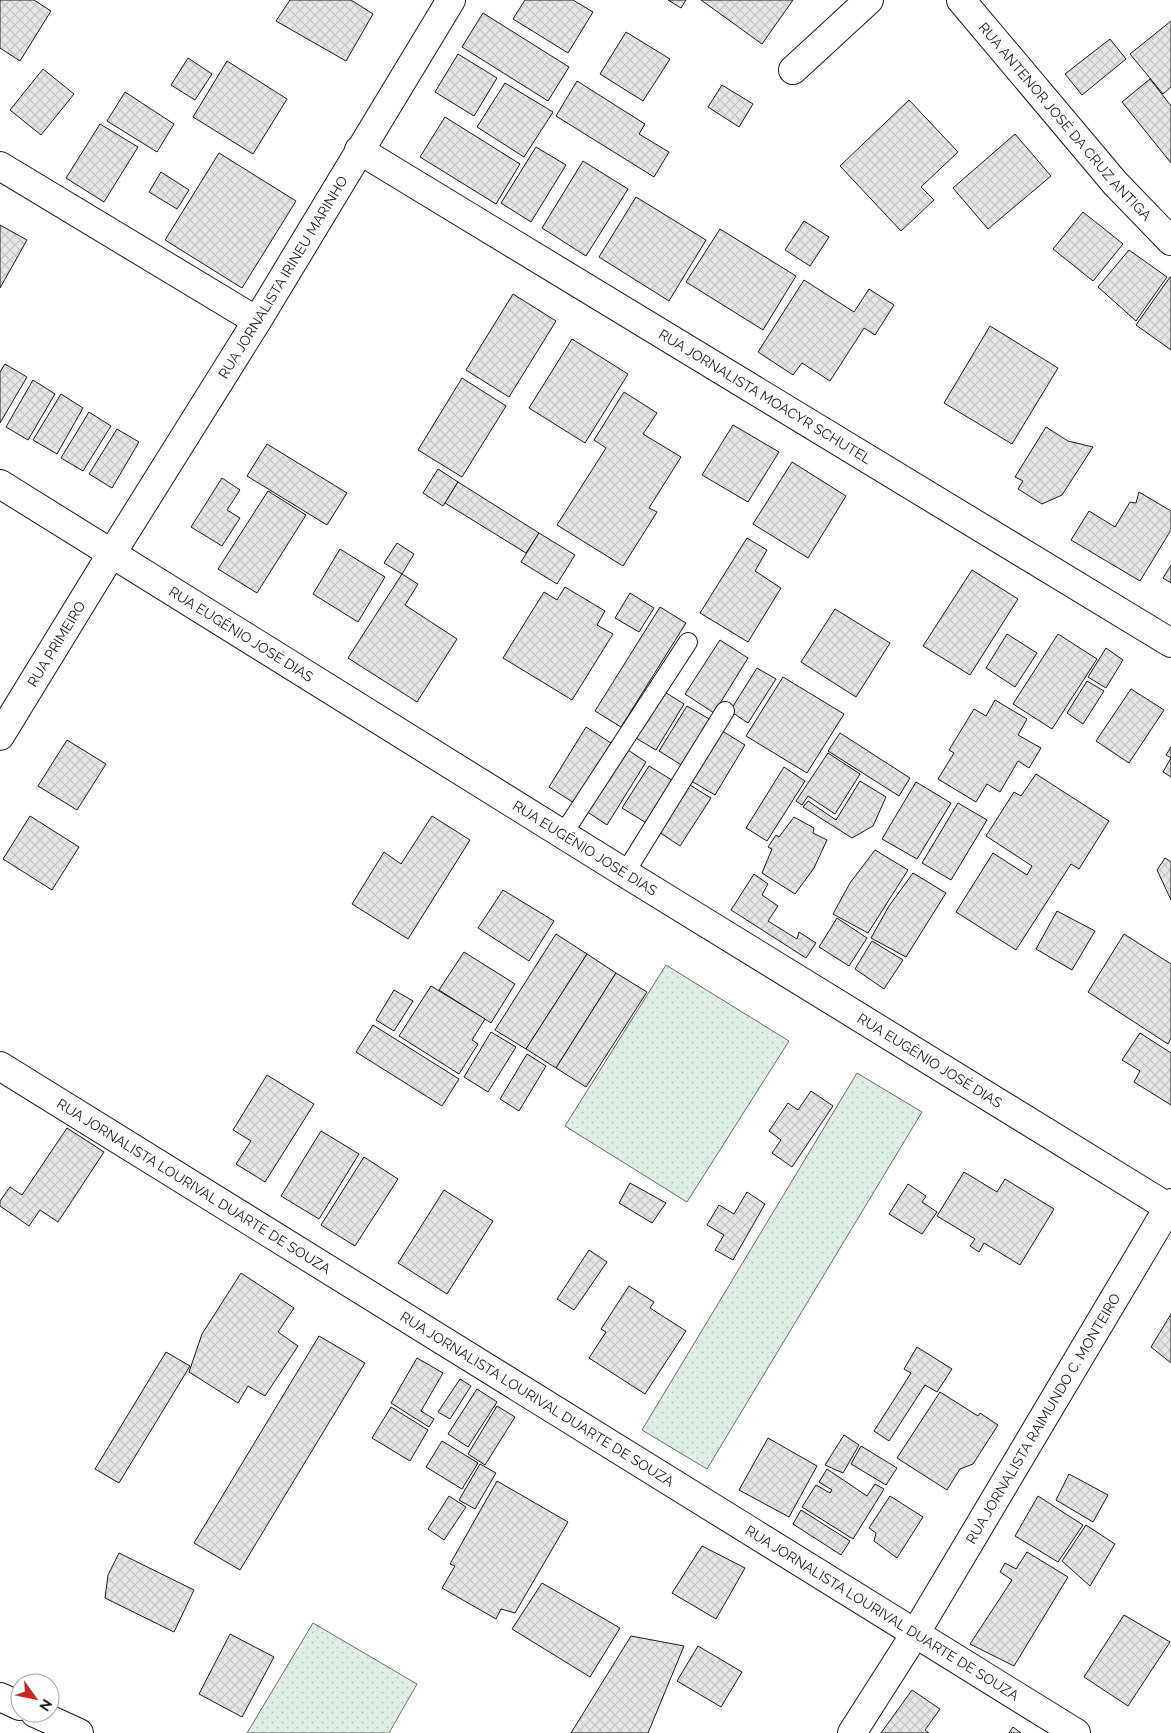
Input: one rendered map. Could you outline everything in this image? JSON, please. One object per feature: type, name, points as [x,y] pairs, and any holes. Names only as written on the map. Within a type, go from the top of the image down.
[{"type":"street","name":"RUA JORNALISTA IRINEU MARINHO","points":[[112,552],[257,321],[451,0]]},
{"type":"street","points":[[792,70],[869,0]]},
{"type":"street","name":"RUA ANTENOR JOSÉ DA CRUZ ANTIGA","points":[[961,0],[1115,182],[1171,241]]},
{"type":"street","name":"RUA JORNALISTA MOACYR SCHUTEL","points":[[359,150],[1171,644]]},
{"type":"street","points":[[0,166],[257,321]]},
{"type":"street","name":"RUA EUGÊNIO JOSÉ DIAS","points":[[0,484],[625,873],[1170,1207]]},
{"type":"street","name":"RUA PRIMEIRO","points":[[0,736],[112,552]]},
{"type":"street","name":"RUA JORNALISTA LOURIVAL DUARTE DE SOUZA","points":[[0,1066],[1076,1733]]},
{"type":"street","name":"RUA JORNALISTA RAIMUNDO C. MONTEIRO","points":[[852,1733],[915,1634],[1170,1207]]},
{"type":"street","points":[[57,1723],[79,1733]]},
{"type":"lane","points":[[563,834],[688,642]]},
{"type":"lane","points":[[625,873],[725,711]]},
{"type":"green space","points":[[666,965],[789,1041],[687,1202],[565,1126]]},
{"type":"green space","points":[[857,1073],[922,1112],[707,1469],[642,1430]]},
{"type":"green space","points":[[313,1623],[417,1684],[389,1733],[247,1733]]},
{"type":"building","points":[[0,0],[34,0],[51,11],[20,61],[0,48]]},
{"type":"building","points":[[290,0],[351,0],[373,14],[346,61],[276,21]]},
{"type":"building","points":[[525,0],[573,0],[593,12],[568,53],[513,19]]},
{"type":"building","points":[[668,0],[686,0],[681,8]]},
{"type":"building","points":[[701,0],[793,0],[762,44]]},
{"type":"building","points":[[483,13],[569,67],[548,101],[462,47]]},
{"type":"building","points":[[1171,21],[1171,87],[1163,94],[1130,54]]},
{"type":"building","points":[[626,32],[670,59],[643,101],[600,74]]},
{"type":"building","points":[[1110,39],[1126,59],[1082,95],[1065,74]]},
{"type":"building","points":[[458,54],[497,78],[474,116],[435,92]]},
{"type":"building","points":[[188,58],[212,74],[195,100],[171,85]]},
{"type":"building","points":[[227,61],[287,99],[253,154],[193,117]]},
{"type":"building","points":[[43,69],[74,94],[41,135],[10,110]]},
{"type":"building","points":[[1150,79],[1171,106],[1171,163],[1122,102]]},
{"type":"building","points":[[577,81],[645,124],[639,134],[669,152],[654,177],[556,116]]},
{"type":"building","points":[[505,83],[553,112],[524,157],[477,127]]},
{"type":"building","points":[[722,85],[753,104],[739,127],[708,107]]},
{"type":"building","points":[[125,92],[174,124],[157,152],[107,121]]},
{"type":"building","points":[[909,100],[958,152],[921,187],[934,200],[901,231],[840,166]]},
{"type":"building","points":[[445,117],[520,164],[496,204],[420,157]]},
{"type":"building","points":[[100,124],[138,147],[104,202],[66,178]]},
{"type":"building","points":[[1015,134],[1051,176],[988,229],[953,188]]},
{"type":"building","points":[[536,147],[566,165],[531,222],[501,203]]},
{"type":"building","points":[[219,153],[296,201],[242,288],[165,240]]},
{"type":"building","points":[[583,161],[628,189],[586,256],[542,228]]},
{"type":"building","points":[[161,172],[189,190],[177,209],[149,192]]},
{"type":"building","points":[[636,197],[706,240],[669,301],[599,257]]},
{"type":"building","points":[[1083,212],[1123,244],[1093,281],[1053,249]]},
{"type":"building","points":[[804,221],[829,237],[810,266],[785,250]]},
{"type":"building","points":[[0,225],[27,240],[0,288]]},
{"type":"building","points":[[720,229],[796,276],[763,330],[686,282]]},
{"type":"building","points":[[1129,250],[1167,277],[1136,321],[1098,287]]},
{"type":"building","points":[[1171,277],[1171,350],[1136,325]]},
{"type":"building","points":[[804,280],[854,312],[869,289],[894,305],[875,335],[864,328],[830,381],[802,363],[793,375],[758,352]]},
{"type":"building","points":[[513,294],[556,321],[509,397],[466,370]]},
{"type":"building","points":[[990,326],[1058,368],[1012,444],[944,403]]},
{"type":"building","points":[[572,339],[628,374],[585,443],[529,408]]},
{"type":"building","points":[[5,364],[27,377],[0,423],[0,372]]},
{"type":"building","points":[[462,378],[506,406],[462,477],[418,450]]},
{"type":"building","points":[[33,380],[55,394],[28,440],[6,427]]},
{"type":"building","points":[[624,392],[657,413],[643,434],[681,457],[649,508],[657,512],[623,566],[557,525],[606,448],[594,440]]},
{"type":"building","points":[[61,394],[83,408],[57,454],[33,440]]},
{"type":"building","points":[[89,412],[111,426],[83,471],[61,458]]},
{"type":"building","points":[[733,425],[779,452],[748,502],[702,475]]},
{"type":"building","points":[[1046,427],[1068,441],[1093,447],[1062,495],[1042,504],[1018,489],[1023,481],[1015,477]]},
{"type":"building","points":[[117,429],[139,442],[112,488],[89,474]]},
{"type":"building","points":[[267,444],[347,493],[327,525],[247,476]]},
{"type":"building","points":[[792,462],[846,496],[808,558],[753,524]]},
{"type":"building","points":[[438,469],[458,482],[443,506],[423,493]]},
{"type":"building","points":[[222,478],[240,490],[227,510],[240,518],[222,546],[191,527]]},
{"type":"building","points":[[458,482],[539,533],[526,553],[445,503]]},
{"type":"building","points":[[268,491],[306,515],[257,593],[218,569]]},
{"type":"building","points":[[1139,492],[1171,511],[1171,530],[1140,581],[1071,540],[1089,511],[1115,527],[1130,502],[1136,503]]},
{"type":"building","points":[[539,533],[575,555],[557,584],[521,562]]},
{"type":"building","points":[[747,538],[767,550],[755,571],[781,588],[748,642],[700,613]]},
{"type":"building","points":[[397,543],[414,554],[402,574],[384,563]]},
{"type":"building","points":[[340,549],[385,577],[358,622],[313,594]]},
{"type":"building","points":[[1171,565],[1171,583],[1163,578]]},
{"type":"building","points":[[972,570],[1018,599],[970,675],[923,646]]},
{"type":"building","points":[[402,574],[418,584],[405,605],[457,639],[417,702],[348,658]]},
{"type":"building","points":[[565,587],[605,611],[597,625],[613,634],[572,700],[503,658],[544,592],[557,600]]},
{"type":"building","points":[[630,593],[654,608],[639,632],[615,618]]},
{"type":"building","points":[[660,607],[686,623],[621,727],[595,711]]},
{"type":"building","points":[[835,609],[890,643],[856,697],[801,662]]},
{"type":"building","points":[[1007,634],[1037,653],[1015,687],[986,668]]},
{"type":"building","points":[[1058,634],[1097,659],[1052,729],[1013,704]]},
{"type":"building","points":[[720,640],[748,658],[714,713],[685,694]]},
{"type":"building","points":[[1106,648],[1123,660],[1106,688],[1088,677]]},
{"type":"building","points":[[757,668],[776,679],[748,723],[730,711]]},
{"type":"building","points":[[783,677],[844,714],[807,773],[746,736]]},
{"type":"building","points":[[1087,681],[1104,691],[1083,724],[1067,713]]},
{"type":"building","points":[[1131,689],[1164,710],[1129,763],[1096,741]]},
{"type":"building","points":[[663,691],[684,704],[656,750],[634,737]]},
{"type":"building","points":[[995,700],[1027,719],[1018,735],[1041,748],[1029,768],[1018,761],[1000,792],[987,784],[976,802],[938,779],[954,753],[949,750],[974,709],[986,716]]},
{"type":"building","points":[[687,706],[711,720],[683,766],[659,751]]},
{"type":"building","points":[[586,727],[611,743],[574,803],[549,787]]},
{"type":"building","points":[[719,729],[745,745],[715,795],[688,779]]},
{"type":"building","points":[[840,733],[910,778],[899,796],[828,751]]},
{"type":"building","points":[[67,740],[106,764],[77,810],[38,786]]},
{"type":"building","points":[[1171,747],[1171,758],[1166,755]]},
{"type":"building","points":[[625,748],[646,762],[607,825],[586,811]]},
{"type":"building","points":[[828,753],[860,774],[835,814],[808,796],[802,805],[796,801]]},
{"type":"building","points":[[1171,758],[1171,777],[1163,772]]},
{"type":"building","points":[[649,766],[675,782],[648,824],[622,808]]},
{"type":"building","points":[[784,767],[805,781],[767,841],[746,828]]},
{"type":"building","points":[[1036,774],[1109,821],[1079,869],[1071,864],[1016,950],[956,912],[993,853],[1027,875],[1032,866],[986,836],[1014,792],[1021,796]]},
{"type":"building","points":[[860,781],[886,797],[873,826],[852,838],[803,807],[808,801],[836,820]]},
{"type":"building","points":[[685,782],[711,798],[680,846],[656,830]]},
{"type":"building","points":[[916,782],[951,803],[917,859],[882,839]]},
{"type":"building","points":[[958,803],[987,820],[951,880],[922,863]]},
{"type":"building","points":[[30,816],[79,847],[52,890],[3,859]]},
{"type":"building","points":[[432,816],[470,840],[408,939],[352,904],[384,852],[401,864]]},
{"type":"building","points":[[794,817],[814,828],[813,833],[827,840],[814,868],[795,894],[762,873],[772,849],[768,847],[776,835],[779,837]]},
{"type":"building","points":[[875,850],[908,870],[868,933],[833,914],[850,883]]},
{"type":"building","points":[[1165,858],[1171,862],[1171,900],[1157,870]]},
{"type":"building","points":[[913,873],[946,893],[906,957],[871,938],[889,906]]},
{"type":"building","points":[[754,874],[768,884],[762,895],[778,906],[768,921],[797,939],[799,932],[816,943],[806,958],[731,910]]},
{"type":"building","points":[[503,890],[554,921],[529,961],[478,928]]},
{"type":"building","points":[[1057,911],[1095,931],[1072,970],[1036,949]]},
{"type":"building","points":[[837,918],[867,938],[849,966],[819,947]]},
{"type":"building","points":[[556,934],[587,954],[526,1049],[495,1030]]},
{"type":"building","points":[[1124,934],[1171,964],[1171,1038],[1168,1044],[1088,992]]},
{"type":"building","points":[[872,941],[903,960],[884,989],[855,969]]},
{"type":"building","points":[[464,952],[515,984],[491,1023],[439,990]]},
{"type":"building","points":[[587,954],[616,973],[556,1068],[526,1049]]},
{"type":"building","points":[[616,973],[647,992],[586,1087],[556,1068]]},
{"type":"building","points":[[431,986],[485,1019],[472,1040],[478,1044],[459,1074],[399,1036]]},
{"type":"building","points":[[394,990],[413,1001],[394,1031],[376,1020]]},
{"type":"building","points":[[373,1025],[459,1079],[442,1106],[356,1052]]},
{"type":"building","points":[[491,1032],[516,1047],[488,1092],[464,1077]]},
{"type":"building","points":[[1140,1033],[1171,1053],[1171,1105],[1134,1082],[1140,1071],[1122,1060]]},
{"type":"building","points":[[527,1054],[546,1066],[519,1111],[500,1099]]},
{"type":"building","points":[[267,1075],[314,1104],[265,1182],[236,1164],[251,1141],[233,1130]]},
{"type":"building","points":[[811,1091],[833,1106],[792,1167],[772,1153],[781,1140],[769,1131],[788,1103],[798,1110]]},
{"type":"building","points":[[67,1128],[104,1152],[58,1222],[40,1210],[29,1226],[0,1206],[0,1201],[10,1187],[22,1195]]},
{"type":"building","points":[[321,1131],[359,1154],[319,1219],[281,1196]]},
{"type":"building","points":[[364,1157],[398,1179],[355,1246],[321,1225]]},
{"type":"building","points":[[964,1172],[997,1192],[1005,1179],[1054,1209],[1020,1265],[984,1243],[979,1252],[970,1246],[975,1239],[937,1216]]},
{"type":"building","points":[[630,1183],[666,1203],[652,1223],[619,1203]]},
{"type":"building","points":[[908,1184],[926,1196],[922,1202],[937,1212],[922,1234],[889,1214]]},
{"type":"building","points":[[444,1190],[493,1221],[447,1294],[398,1263]]},
{"type":"building","points":[[747,1192],[765,1204],[733,1260],[715,1250],[724,1235],[707,1225],[719,1205],[734,1214]]},
{"type":"building","points":[[589,1250],[607,1262],[574,1310],[557,1299]]},
{"type":"building","points":[[241,1273],[294,1308],[278,1332],[298,1346],[265,1396],[248,1386],[238,1403],[189,1372],[202,1334]]},
{"type":"building","points":[[629,1286],[654,1302],[650,1308],[686,1331],[645,1394],[589,1358],[606,1332],[601,1329]]},
{"type":"building","points":[[1171,1314],[1171,1363],[1151,1347]]},
{"type":"building","points":[[319,1336],[365,1363],[240,1570],[194,1543]]},
{"type":"building","points":[[917,1347],[952,1369],[937,1392],[925,1385],[889,1441],[874,1431],[911,1373],[904,1369]]},
{"type":"building","points":[[166,1352],[190,1366],[119,1483],[95,1469]]},
{"type":"building","points":[[417,1358],[443,1373],[421,1411],[434,1419],[429,1427],[391,1403]]},
{"type":"building","points":[[460,1379],[471,1386],[450,1419],[438,1412]]},
{"type":"building","points":[[477,1389],[497,1402],[468,1447],[448,1434]]},
{"type":"building","points":[[940,1392],[978,1416],[980,1413],[998,1425],[973,1464],[960,1469],[947,1490],[897,1458]]},
{"type":"building","points":[[497,1406],[515,1417],[485,1465],[468,1454]]},
{"type":"building","points":[[391,1407],[428,1430],[410,1461],[372,1438]]},
{"type":"building","points":[[844,1435],[859,1445],[843,1473],[825,1465]]},
{"type":"building","points":[[768,1438],[817,1466],[789,1517],[739,1490]]},
{"type":"building","points":[[442,1441],[478,1463],[462,1489],[426,1467]]},
{"type":"building","points":[[861,1446],[897,1468],[886,1485],[851,1464]]},
{"type":"building","points":[[480,1464],[496,1473],[475,1509],[459,1500]]},
{"type":"building","points":[[827,1469],[867,1496],[875,1484],[884,1489],[853,1539],[802,1507],[816,1485],[830,1493],[832,1490],[819,1482]]},
{"type":"building","points":[[1069,1474],[1108,1495],[1093,1522],[1056,1500]]},
{"type":"building","points":[[497,1481],[568,1522],[515,1613],[501,1609],[496,1619],[442,1588],[455,1566],[450,1564]]},
{"type":"building","points":[[449,1496],[466,1507],[444,1540],[428,1529]]},
{"type":"building","points":[[890,1496],[923,1517],[897,1558],[874,1541],[876,1533],[869,1528]]},
{"type":"building","points":[[1038,1496],[1083,1525],[1058,1562],[1015,1536]]},
{"type":"building","points":[[801,1510],[850,1541],[841,1555],[793,1524]]},
{"type":"building","points":[[1086,1525],[1115,1544],[1090,1586],[1062,1561]]},
{"type":"building","points":[[702,1546],[745,1568],[716,1619],[672,1593]]},
{"type":"building","points":[[1027,1552],[1068,1577],[1014,1666],[970,1644],[1012,1580],[1000,1572],[1005,1563],[1016,1569]]},
{"type":"building","points":[[119,1553],[194,1590],[174,1632],[105,1598],[108,1575]]},
{"type":"building","points":[[542,1583],[620,1628],[590,1677],[512,1629]]},
{"type":"building","points":[[1124,1615],[1170,1642],[1128,1706],[1084,1677]]},
{"type":"building","points":[[230,1634],[274,1657],[242,1717],[199,1694]]},
{"type":"building","points":[[631,1636],[684,1646],[648,1733],[571,1733]]},
{"type":"building","points":[[698,1646],[742,1672],[721,1707],[677,1681]]},
{"type":"building","points":[[912,1690],[940,1709],[925,1730],[929,1733],[881,1733]]},
{"type":"building","points":[[1013,1727],[1021,1733],[1009,1733]]}]
